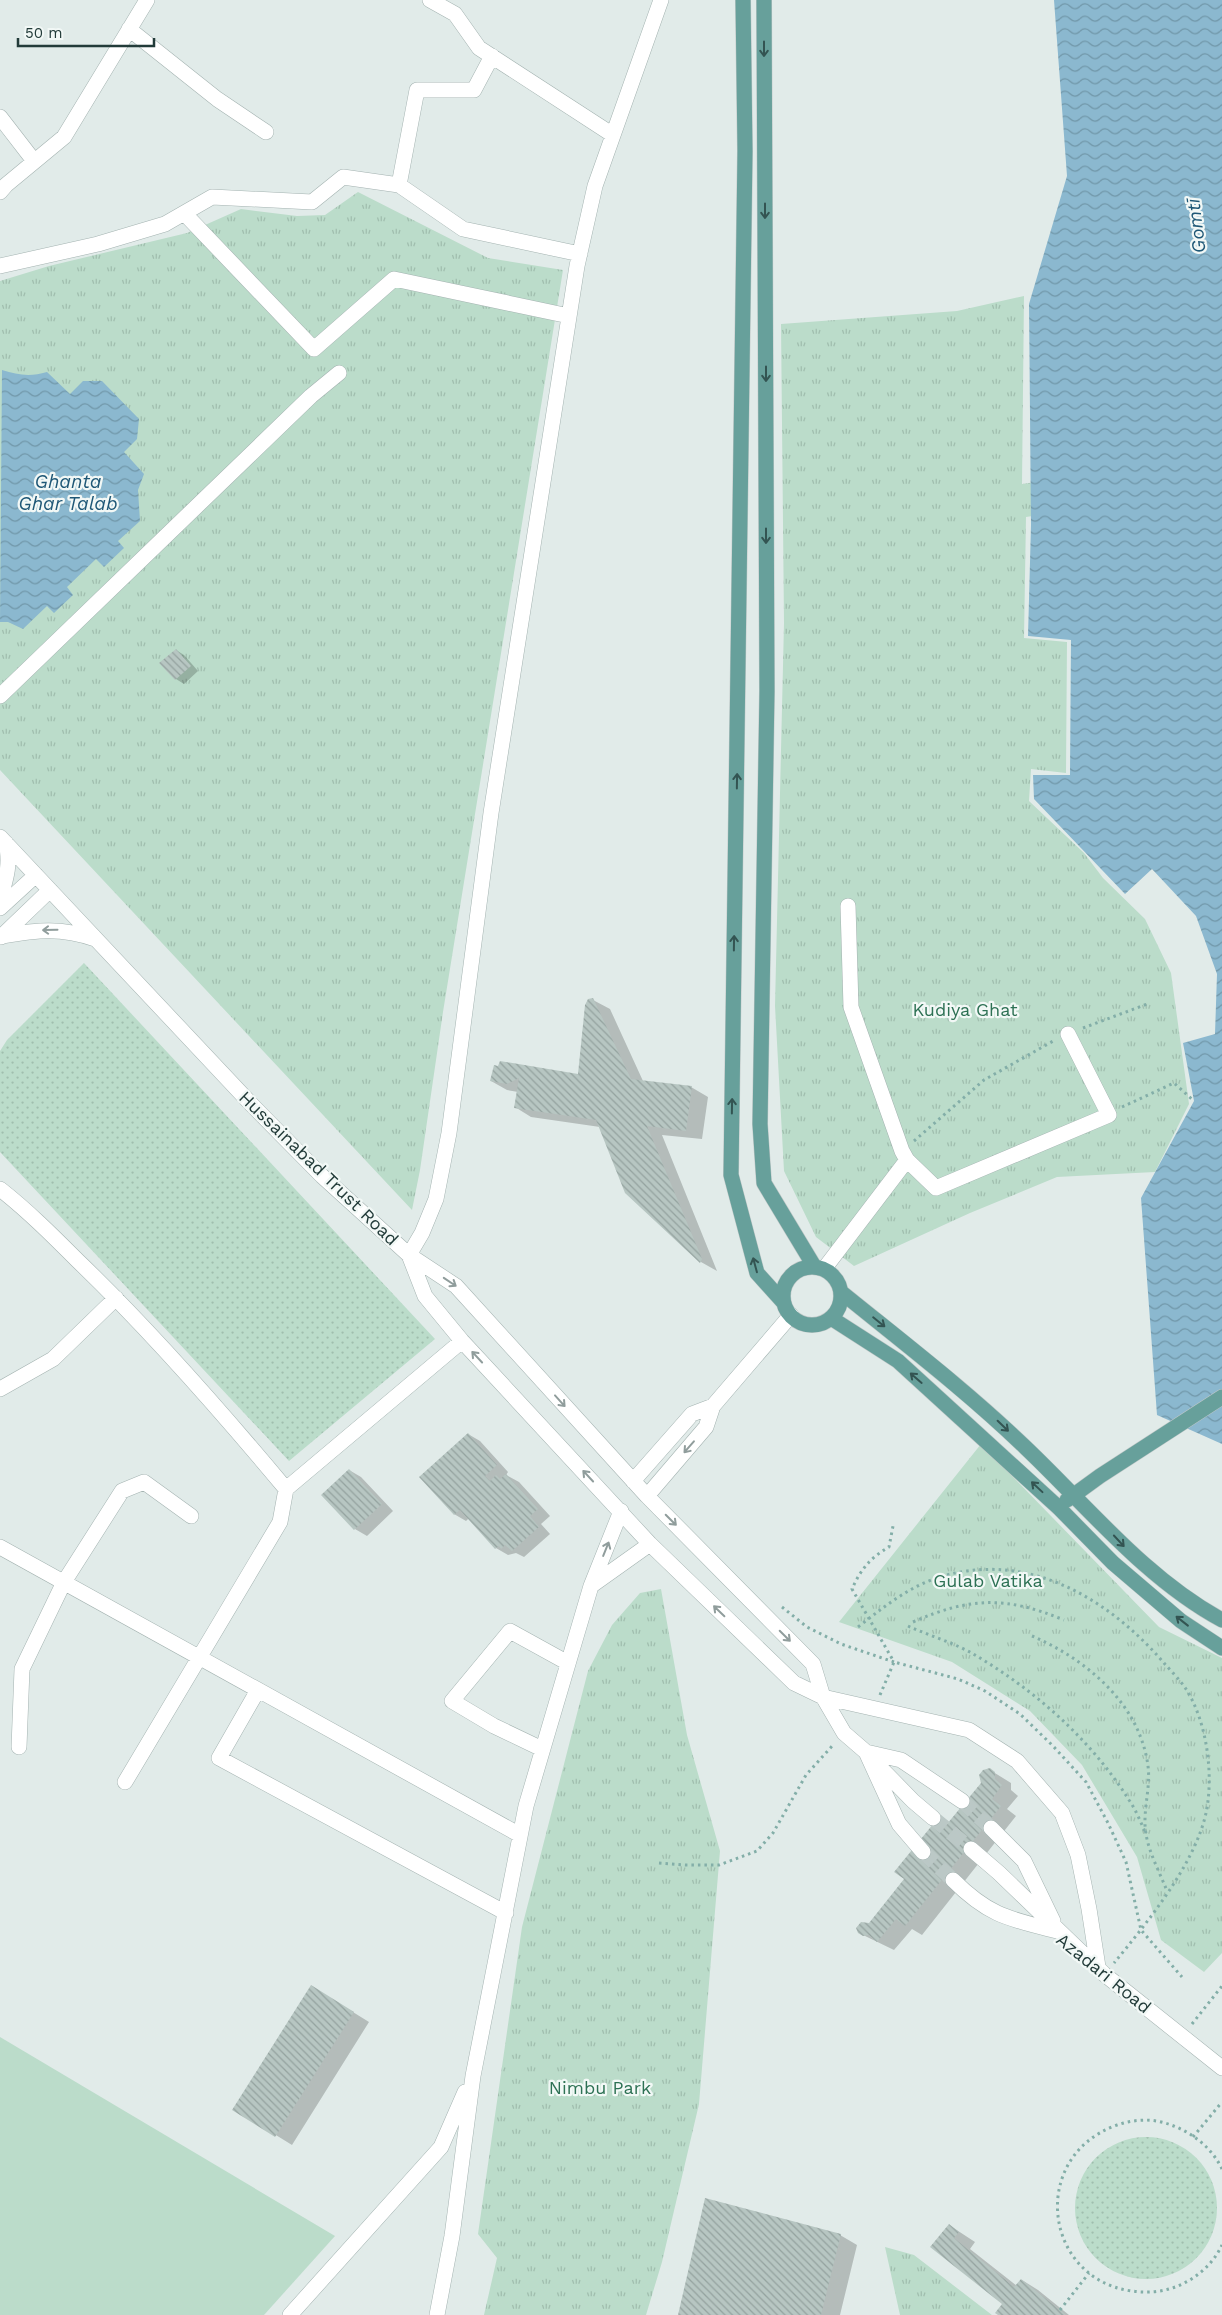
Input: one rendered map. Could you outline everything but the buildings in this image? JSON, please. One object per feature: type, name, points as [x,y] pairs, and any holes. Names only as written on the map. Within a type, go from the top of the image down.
[{"type":"main road","points":[[743,0],[745,151],[731,1175],[757,1273],[787,1309],[802,1323],[812,1325],[822,1323],[831,1318],[837,1310],[841,1292],[838,1282],[819,1268],[764,1183],[760,1124],[767,691],[764,0]]},
{"type":"main road","points":[[787,1309],[784,1285],[789,1277],[796,1271],[819,1268]]},
{"type":"main road","points":[[841,1292],[982,1406],[1074,1494],[1125,1548],[1200,1608],[1222,1620]]},
{"type":"main road","points":[[831,1318],[898,1362],[1059,1508],[1113,1563],[1189,1626],[1222,1648]]},
{"type":"main road","points":[[1059,1508],[1074,1494],[1100,1476],[1222,1397]]},
{"type":"street","points":[[0,192],[64,137],[147,0]]},
{"type":"street","points":[[430,0],[455,14],[479,48],[613,135]]},
{"type":"street","points":[[661,0],[595,186],[580,254],[491,813],[449,1133],[436,1200],[422,1234],[409,1255],[456,1286],[647,1496],[813,1664],[823,1697],[844,1733],[866,1752],[913,1801],[933,1818]]},
{"type":"street","points":[[129,29],[217,99],[266,132]]},
{"type":"street","points":[[398,184],[417,90],[474,90],[492,56]]},
{"type":"street","points":[[0,118],[34,161]]},
{"type":"street","points":[[0,266],[98,244],[165,224],[212,197],[312,202],[343,177],[398,184],[463,229],[580,254]]},
{"type":"street","points":[[184,213],[314,349],[394,279],[570,316]]},
{"type":"street","points":[[0,696],[311,396],[339,373]]},
{"type":"street","points":[[0,899],[9,871],[9,856],[3,840]]},
{"type":"street","name":"Hussainabad Trust Road","points":[[3,840],[252,1105],[322,1176],[409,1255],[425,1296],[462,1341],[650,1544],[794,1683],[823,1697],[969,1730],[1017,1761],[1062,1813],[1078,1855],[1101,1970]]},
{"type":"street","points":[[0,908],[36,875]]},
{"type":"street","points":[[1,937],[50,890]]},
{"type":"street","points":[[848,906],[851,1007],[905,1155],[936,1188],[1109,1115],[1068,1034]]},
{"type":"street","points":[[1,937],[51,929],[74,932],[97,939]]},
{"type":"street","points":[[819,1268],[905,1155]]},
{"type":"street","points":[[0,1189],[22,1206],[116,1298],[240,1434],[286,1489]]},
{"type":"street","points":[[0,1389],[54,1359],[116,1298]]},
{"type":"street","points":[[647,1496],[706,1427],[713,1406],[787,1309]]},
{"type":"street","points":[[124,1782],[280,1522],[286,1489],[462,1341]]},
{"type":"street","points":[[633,1481],[692,1414],[713,1406]]},
{"type":"street","points":[[19,1746],[22,1669],[64,1582],[122,1491],[144,1482],[190,1516]]},
{"type":"street","points":[[437,2315],[452,2236],[473,2076],[526,1806],[591,1586],[621,1511]]},
{"type":"street","points":[[591,1586],[650,1544]]},
{"type":"street","points":[[0,1547],[520,1835]]},
{"type":"street","points":[[542,1749],[494,1726],[452,1701],[510,1631],[568,1663]]},
{"type":"street","points":[[258,1690],[219,1758],[506,1913]]},
{"type":"street","points":[[866,1752],[901,1760],[962,1801]]},
{"type":"street","points":[[866,1752],[899,1824],[923,1852]]},
{"type":"street","points":[[990,1828],[1024,1861],[1058,1932]]},
{"type":"street","points":[[971,1849],[999,1873],[1058,1932]]},
{"type":"street","name":"Azadari Road","points":[[953,1880],[974,1901],[1008,1919],[1058,1932],[1101,1970],[1222,2068]]},
{"type":"street","points":[[290,2315],[441,2148],[473,2076]]},
{"type":"path","points":[[905,1155],[984,1080],[1068,1034],[1150,1003]]},
{"type":"path","points":[[1108,1113],[1174,1083],[1194,1101]]},
{"type":"path","points":[[776,1603],[807,1627],[841,1644],[894,1662],[852,1588],[860,1572],[872,1557],[889,1547],[893,1526]]},
{"type":"path","points":[[858,1626],[896,1597],[927,1580],[967,1571],[1002,1569],[1044,1577],[1082,1593],[1124,1624],[1151,1649],[1186,1689],[1202,1727],[1210,1774],[1206,1814],[1190,1859],[1141,1930],[1101,1970]]},
{"type":"path","points":[[913,1622],[942,1609],[992,1602],[1019,1604],[1064,1620]]},
{"type":"path","points":[[908,1626],[973,1654],[1020,1684],[1059,1717],[1096,1754],[1130,1801],[1146,1834],[1167,1891]]},
{"type":"path","points":[[1032,1636],[1053,1645],[1075,1659],[1114,1693],[1130,1714],[1140,1734],[1148,1765],[1146,1834]]},
{"type":"path","points":[[659,1863],[719,1865],[757,1851],[773,1833],[806,1775],[844,1733]]},
{"type":"path","points":[[1182,2036],[1222,1986]]},
{"type":"path","points":[[1193,2137],[1222,2102]]},
{"type":"path","points":[[1222,2169],[1205,2144],[1178,2126],[1157,2120],[1129,2120],[1101,2130],[1080,2147],[1062,2176],[1057,2216],[1061,2235],[1078,2264],[1098,2281],[1129,2292],[1174,2289],[1203,2272],[1219,2252],[1222,2245]]},
{"type":"path","points":[[1060,2310],[1089,2273]]},
{"type":"green space","points":[[358,192],[488,258],[563,270],[443,1012],[420,1170],[412,1210],[0,770],[0,281],[49,266],[187,233],[241,209],[297,216],[325,215]]},
{"type":"green space","name":"Kudiya Ghat","points":[[1024,296],[1022,484],[1050,480],[1052,513],[1026,517],[1024,638],[1067,642],[1066,773],[1031,769],[1029,801],[1084,853],[1103,878],[1145,919],[1171,973],[1189,1104],[1155,1172],[1057,1177],[970,1213],[854,1266],[816,1237],[784,1171],[775,1006],[784,623],[781,324],[957,311]]},
{"type":"green space","points":[[84,963],[435,1339],[289,1461],[0,1152],[0,1051],[7,1040]]},
{"type":"green space","name":"Gulab Vatika","points":[[981,1444],[1159,1627],[1222,1658],[1222,1953],[1204,1972],[1161,1940],[1137,1857],[1082,1765],[1030,1711],[952,1662],[839,1622]]},
{"type":"green space","name":"Nimbu Park","points":[[661,1589],[687,1735],[720,1851],[699,2104],[662,2262],[646,2315],[484,2315],[497,2258],[478,2234],[522,1927],[588,1671],[612,1625],[640,1593]]},
{"type":"green space","points":[[0,2037],[335,2236],[264,2315],[0,2315]]},
{"type":"green space","points":[[1146,2137],[1160,2138],[1173,2142],[1186,2149],[1196,2158],[1205,2168],[1212,2181],[1216,2194],[1216,2222],[1212,2235],[1205,2248],[1196,2258],[1186,2267],[1173,2274],[1160,2278],[1146,2279],[1132,2278],[1119,2274],[1106,2267],[1096,2258],[1087,2248],[1080,2235],[1076,2222],[1075,2208],[1076,2194],[1080,2181],[1087,2168],[1096,2158],[1106,2149],[1119,2142],[1132,2138]]},
{"type":"green space","points":[[885,2247],[914,2255],[992,2315],[900,2315]]},
{"type":"water","name":"Gomtī","points":[[1054,0],[1222,0],[1222,1444],[1157,1415],[1141,1198],[1194,1101],[1183,1043],[1215,1034],[1217,974],[1196,916],[1152,869],[1125,894],[1034,799],[1033,775],[1070,775],[1071,640],[1028,636],[1031,525],[1029,304],[1067,176]]},
{"type":"water","name":"Ghanta Ghar Talab","points":[[2,370],[24,375],[47,372],[70,394],[83,381],[102,381],[139,419],[137,439],[124,452],[144,474],[138,490],[140,521],[118,541],[124,548],[104,567],[96,559],[67,587],[73,595],[54,613],[47,606],[23,629],[8,622],[0,622]]},
{"type":"tunnel","points":[[962,1801],[991,1828]]},
{"type":"tunnel","points":[[933,1818],[971,1849]]},
{"type":"tunnel","points":[[923,1852],[953,1880]]}]
